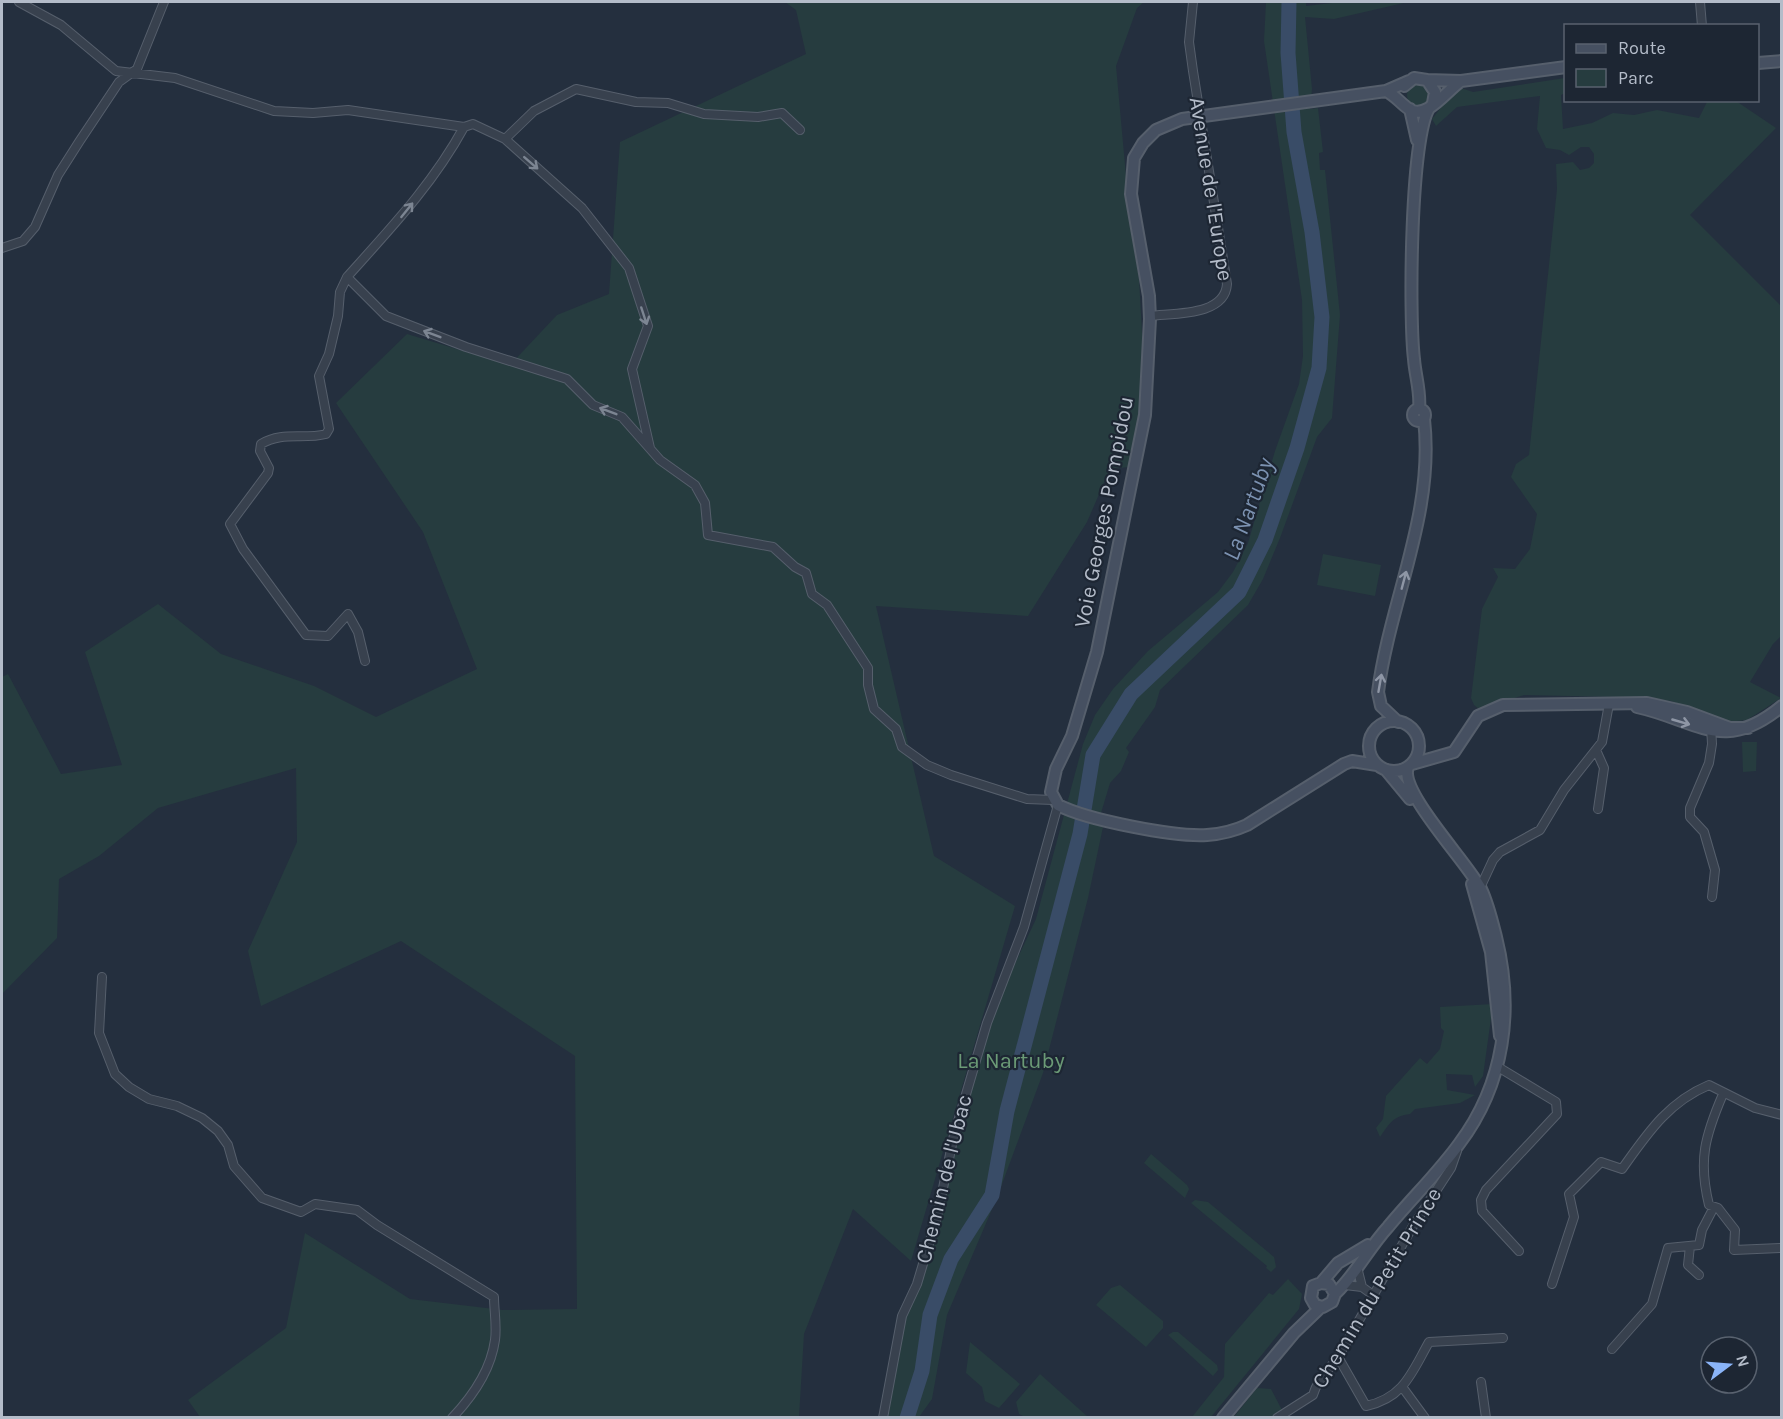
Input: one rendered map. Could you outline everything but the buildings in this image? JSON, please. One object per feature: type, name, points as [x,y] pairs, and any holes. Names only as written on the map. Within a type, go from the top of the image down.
[{"type":"main road","points":[[1759,63],[1782,61]]},
{"type":"main road","points":[[1418,146],[1402,90],[1409,81],[1419,78],[1461,81],[1564,67]]},
{"type":"main road","points":[[1427,80],[1435,92],[1432,105],[1425,117],[1418,146],[1412,314],[1426,460],[1421,513],[1378,692],[1381,706],[1398,722],[1410,727],[1419,742],[1443,757]]},
{"type":"main road","name":"Voie Georges Pompidou","points":[[1058,804],[1051,792],[1056,769],[1072,736],[1097,652],[1134,478],[1146,407],[1150,316],[1149,296],[1131,194],[1134,158],[1155,130],[1182,119],[1386,91],[1409,81]]},
{"type":"main road","points":[[1386,91],[1420,112],[1461,81]]},
{"type":"main road","points":[[1352,761],[1401,770],[1424,759],[1443,757],[1454,752],[1479,716],[1503,705],[1529,703],[1662,705],[1711,726],[1730,728],[1748,728],[1782,706]]},
{"type":"main road","points":[[1058,804],[1104,820],[1206,835],[1232,832],[1352,761],[1370,742],[1379,727],[1398,722]]},
{"type":"main road","points":[[1223,1418],[1294,1333],[1321,1307],[1330,1305],[1335,1294],[1358,1271],[1364,1258],[1384,1231],[1460,1144],[1486,1097],[1498,1067],[1501,1038],[1506,1020],[1505,985],[1498,946],[1480,888],[1460,856],[1422,809],[1370,752],[1370,742]]},
{"type":"main road","points":[[1419,742],[1418,752],[1410,766],[1408,784],[1422,809]]},
{"type":"main road","points":[[1460,856],[1474,890],[1488,940],[1496,980],[1501,1038]]},
{"type":"main road","points":[[1488,940],[1498,946]]},
{"type":"main road","points":[[1294,1333],[1311,1300],[1311,1290],[1338,1263],[1384,1231]]},
{"type":"main road","points":[[1348,1258],[1355,1263],[1358,1271]]},
{"type":"main road","points":[[1321,1282],[1329,1284],[1335,1294]]},
{"type":"main road","points":[[1311,1300],[1321,1307]]},
{"type":"street","points":[[20,2],[61,25],[116,71],[131,75],[159,74],[175,78],[274,111],[313,113],[348,110],[464,127],[473,124],[505,140],[582,208],[629,268],[648,326],[632,369],[651,449]]},
{"type":"street","points":[[2,248],[23,241],[35,227],[58,175],[79,142],[119,82],[131,75],[140,62],[164,2]]},
{"type":"street","name":"Avenue de l'Europe","points":[[1150,316],[1210,308],[1220,304],[1226,296],[1226,273],[1189,42],[1193,2]]},
{"type":"street","points":[[1700,2],[1702,24]]},
{"type":"street","points":[[505,140],[534,111],[576,89],[636,102],[668,103],[704,114],[758,117],[782,113],[800,130]]},
{"type":"street","points":[[365,661],[358,632],[348,614],[328,636],[306,634],[243,549],[230,524],[269,468],[260,452],[261,444],[292,434],[316,437],[326,434],[329,429],[319,376],[329,354],[338,316],[340,291],[347,277],[403,216],[437,173],[464,127]]},
{"type":"street","points":[[347,277],[386,316],[466,347],[567,379],[593,405],[622,417],[660,460],[695,485],[705,503],[708,536],[773,547],[795,567],[806,573],[812,594],[827,605],[868,668],[868,685],[874,709],[896,729],[902,747],[927,765],[951,775],[1027,799],[1058,804]]},
{"type":"street","points":[[1480,888],[1493,860],[1500,852],[1540,830],[1564,790],[1596,750],[1605,734],[1609,704]]},
{"type":"street","points":[[1711,726],[1712,744],[1706,775],[1690,808],[1690,817],[1704,832],[1715,870],[1712,897]]},
{"type":"street","points":[[1596,750],[1604,768],[1598,809]]},
{"type":"street","name":"Chemin de l'Ubac","points":[[883,1418],[902,1316],[917,1284],[937,1217],[954,1135],[983,1034],[1024,927],[1058,804]]},
{"type":"street","points":[[102,977],[99,1033],[115,1074],[129,1087],[149,1099],[177,1106],[202,1118],[218,1131],[228,1146],[229,1156],[234,1166],[262,1198],[301,1212],[315,1204],[357,1210],[377,1225],[494,1297],[495,1340],[485,1369],[471,1398],[452,1418]]},
{"type":"street","points":[[1498,1067],[1556,1102],[1558,1108],[1557,1114],[1486,1190],[1481,1200],[1482,1211],[1520,1251]]},
{"type":"street","points":[[1552,1284],[1574,1217],[1569,1194],[1601,1162],[1622,1168],[1647,1132],[1663,1114],[1696,1091],[1709,1085],[1723,1094],[1782,1115]]},
{"type":"street","points":[[1723,1094],[1703,1146],[1704,1183],[1709,1205],[1718,1208],[1735,1230],[1734,1250],[1780,1248]]},
{"type":"street","name":"Chemin du Petit Prince","points":[[1277,1418],[1313,1395],[1316,1383],[1326,1375],[1338,1357],[1413,1226],[1451,1168],[1460,1144]]},
{"type":"street","points":[[1612,1349],[1652,1304],[1668,1248],[1699,1245],[1702,1230],[1714,1207]]},
{"type":"street","points":[[1690,1246],[1688,1265],[1699,1275]]},
{"type":"street","points":[[1358,1271],[1362,1287]]},
{"type":"street","points":[[1344,1285],[1362,1287],[1373,1295]]},
{"type":"street","points":[[1338,1357],[1366,1406],[1384,1401],[1403,1388],[1429,1342],[1503,1338]]},
{"type":"street","points":[[1481,1382],[1486,1418]]},
{"type":"street","points":[[1403,1388],[1425,1418]]},
{"type":"green space","points":[[785,2],[1144,2],[1137,8],[1116,66],[1131,231],[1139,278],[1144,369],[1142,407],[1135,449],[1129,467],[1110,469],[1087,522],[1028,616],[876,606],[934,856],[1015,906],[911,1261],[853,1209],[804,1334],[799,1417],[200,1417],[188,1400],[286,1328],[305,1233],[410,1299],[503,1310],[577,1309],[575,1056],[401,941],[261,1006],[248,951],[297,842],[296,768],[158,808],[99,856],[59,879],[57,938],[2,994],[2,677],[8,674],[61,774],[122,765],[85,652],[158,604],[221,654],[314,686],[376,717],[477,669],[423,532],[336,403],[407,334],[510,365],[557,315],[609,294],[620,142],[806,54],[796,10]]},
{"type":"green space","name":"La Nartuby","points":[[1266,2],[1306,2],[1306,6],[1340,2],[1408,2],[1334,19],[1305,17],[1312,89],[1310,109],[1318,108],[1323,152],[1319,153],[1320,170],[1325,170],[1340,315],[1332,418],[1317,437],[1280,538],[1263,579],[1248,605],[1160,690],[1155,707],[1126,748],[1129,752],[1121,771],[1110,783],[1101,813],[1103,827],[1088,898],[1043,1073],[998,1195],[947,1315],[932,1399],[919,1417],[888,1418],[904,1319],[917,1284],[987,1023],[1036,919],[1083,744],[1095,715],[1113,689],[1148,651],[1218,592],[1233,572],[1248,543],[1275,451],[1299,384],[1303,356],[1302,300],[1264,41]]},
{"type":"green space","points":[[1564,78],[1564,94],[1561,95],[1563,129],[1592,123],[1613,113],[1634,115],[1657,110],[1699,118],[1707,102],[1737,102],[1776,128],[1690,215],[1781,306],[1781,636],[1773,644],[1750,682],[1781,698],[1747,720],[1728,722],[1671,701],[1617,697],[1524,695],[1479,709],[1474,705],[1471,698],[1482,609],[1498,577],[1493,568],[1515,569],[1530,549],[1537,514],[1511,477],[1516,464],[1529,455],[1557,189],[1556,164],[1573,162],[1580,170],[1589,168],[1594,163],[1594,154],[1589,147],[1581,147],[1569,155],[1560,150],[1546,148],[1537,129],[1540,96],[1457,107],[1436,126],[1432,119],[1450,96],[1461,88],[1473,92]]},
{"type":"green space","points":[[1418,84],[1426,87],[1429,95],[1426,103],[1418,106],[1410,103],[1407,95],[1410,87]]},
{"type":"green space","points":[[1323,554],[1381,565],[1375,596],[1317,585]]},
{"type":"green space","points":[[1742,742],[1757,742],[1756,771],[1743,772]]},
{"type":"green space","points":[[1493,1004],[1483,1076],[1475,1087],[1472,1075],[1446,1074],[1447,1090],[1475,1095],[1460,1103],[1415,1109],[1410,1114],[1392,1121],[1380,1137],[1376,1128],[1383,1119],[1386,1096],[1420,1058],[1427,1064],[1440,1049],[1444,1031],[1441,1028],[1440,1007]]},
{"type":"green space","points":[[1151,1154],[1187,1185],[1189,1189],[1185,1198],[1144,1163]]},
{"type":"green space","points":[[1195,1200],[1208,1202],[1274,1257],[1276,1267],[1271,1272],[1266,1268],[1267,1266],[1191,1203]]},
{"type":"green space","points":[[1288,1279],[1302,1294],[1299,1309],[1211,1417],[1192,1417],[1224,1377],[1225,1344],[1269,1293],[1273,1295]]},
{"type":"green space","points":[[1120,1285],[1163,1321],[1163,1328],[1146,1347],[1096,1305],[1111,1288]]},
{"type":"green space","points":[[1178,1332],[1217,1365],[1218,1370],[1213,1376],[1168,1335]]},
{"type":"green space","points":[[970,1342],[1020,1384],[999,1408],[985,1401],[982,1387],[966,1373]]},
{"type":"green space","points":[[1040,1374],[1088,1417],[1025,1417],[1019,1414],[1016,1402]]},
{"type":"green space","points":[[1257,1388],[1271,1389],[1282,1410],[1271,1417],[1233,1418]]},
{"type":"waterway","name":"La Nartuby","points":[[907,1418],[922,1371],[930,1315],[951,1259],[992,1195],[1007,1111],[1080,834],[1093,755],[1131,694],[1239,592],[1265,540],[1297,448],[1319,368],[1322,317],[1312,232],[1294,132],[1288,53],[1289,2]]}]
